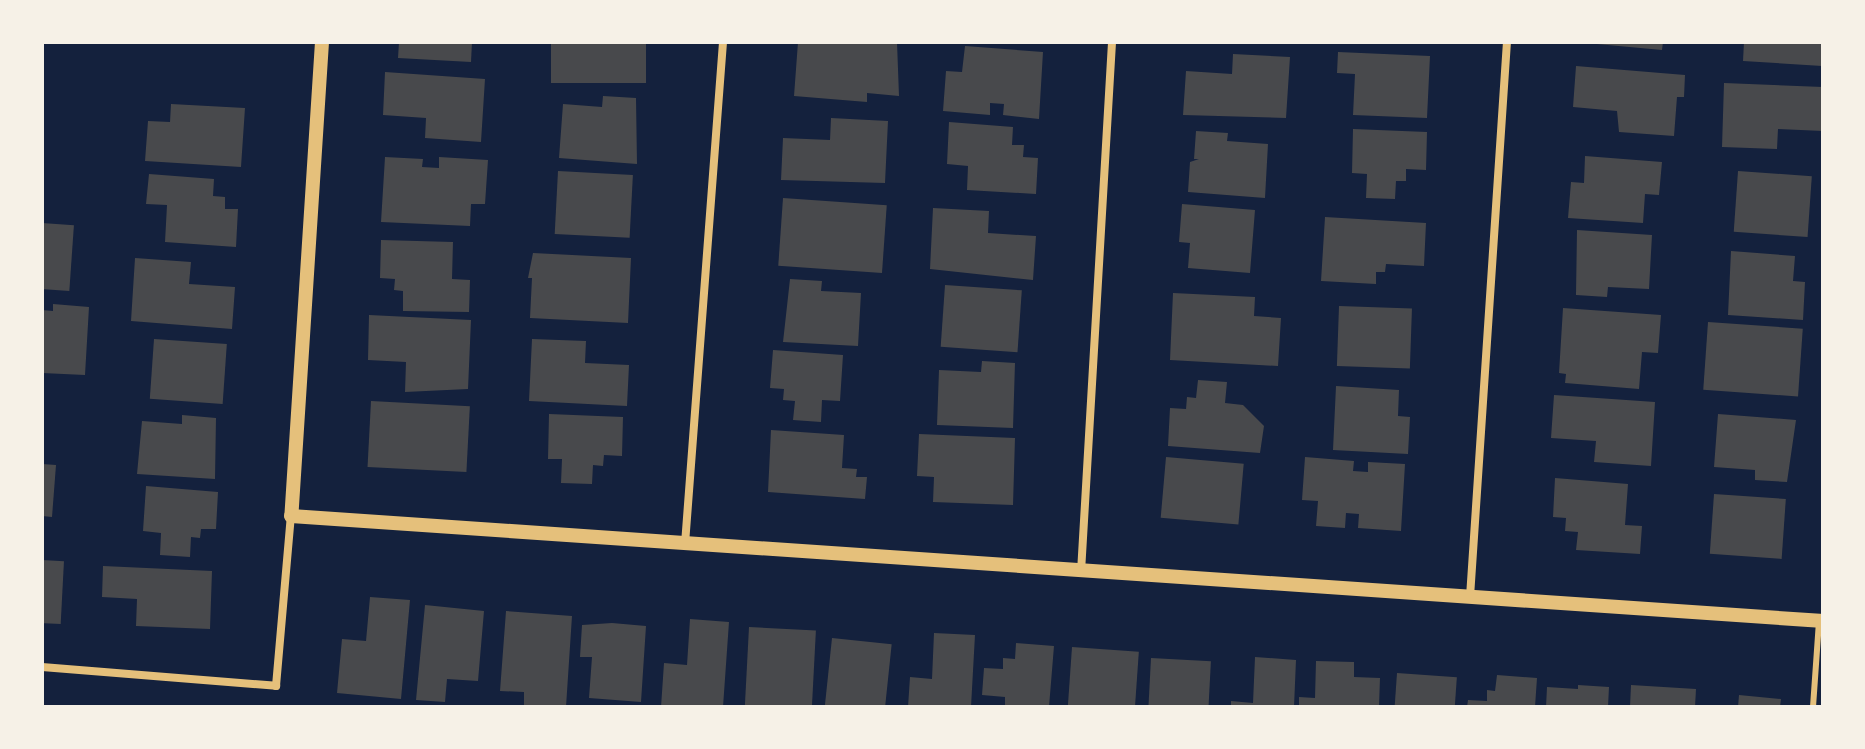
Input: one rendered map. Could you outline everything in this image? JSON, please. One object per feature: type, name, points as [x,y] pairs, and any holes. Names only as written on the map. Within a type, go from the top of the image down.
[{"type":"street","points":[[42,667],[276,686],[291,516],[322,42]]},
{"type":"street","points":[[685,545],[723,42]]},
{"type":"street","points":[[1080,573],[1112,42]]},
{"type":"street","points":[[1470,597],[1507,42]]},
{"type":"street","points":[[291,516],[1080,573],[1821,621]]},
{"type":"lane","points":[[1813,707],[1821,621]]},
{"type":"building","points":[[399,42],[472,42],[471,62],[398,58]]},
{"type":"building","points":[[551,42],[646,42],[646,83],[551,83]]},
{"type":"building","points":[[798,42],[897,42],[899,96],[867,93],[867,102],[794,96]]},
{"type":"building","points":[[1575,42],[1663,42],[1662,50]]},
{"type":"building","points":[[1744,42],[1823,42],[1822,66],[1743,61]]},
{"type":"building","points":[[965,46],[1043,52],[1039,119],[1003,115],[1004,104],[990,103],[990,115],[943,111],[946,71],[962,72]]},
{"type":"building","points":[[1338,52],[1430,56],[1427,118],[1353,115],[1355,74],[1337,73]]},
{"type":"building","points":[[1233,54],[1290,57],[1286,118],[1183,115],[1186,71],[1232,74]]},
{"type":"building","points":[[1576,66],[1685,75],[1684,97],[1677,97],[1674,136],[1619,132],[1617,111],[1573,107]]},
{"type":"building","points":[[385,72],[485,79],[481,142],[425,138],[426,118],[383,115]]},
{"type":"building","points":[[1724,83],[1823,87],[1823,131],[1778,129],[1777,149],[1722,147]]},
{"type":"building","points":[[603,96],[636,98],[637,164],[559,158],[563,104],[602,107]]},
{"type":"building","points":[[171,104],[245,108],[241,167],[145,161],[148,121],[170,122]]},
{"type":"building","points":[[831,118],[888,121],[885,183],[781,180],[783,138],[830,140]]},
{"type":"building","points":[[949,122],[1013,127],[1012,145],[1024,145],[1023,157],[1038,158],[1036,194],[967,190],[968,166],[947,164]]},
{"type":"building","points":[[1353,129],[1427,132],[1426,170],[1406,169],[1406,181],[1396,181],[1395,199],[1366,198],[1367,174],[1352,173]]},
{"type":"building","points":[[1196,131],[1228,133],[1227,141],[1268,144],[1265,198],[1188,192],[1190,162],[1199,159],[1194,159]]},
{"type":"building","points":[[1585,156],[1662,162],[1659,195],[1645,194],[1643,223],[1568,218],[1571,182],[1584,183]]},
{"type":"building","points":[[385,157],[423,159],[422,167],[439,168],[439,157],[488,160],[485,204],[471,204],[470,226],[381,222]]},
{"type":"building","points":[[558,171],[633,175],[630,238],[555,234]]},
{"type":"building","points":[[1738,171],[1812,176],[1808,237],[1734,232]]},
{"type":"building","points":[[149,174],[214,179],[213,196],[225,197],[225,209],[238,209],[236,247],[165,242],[167,205],[146,204]]},
{"type":"building","points":[[783,198],[887,205],[882,273],[778,266]]},
{"type":"building","points":[[1182,204],[1255,210],[1250,273],[1188,268],[1190,243],[1179,242]]},
{"type":"building","points":[[933,208],[989,211],[988,233],[1036,236],[1033,280],[930,269]]},
{"type":"building","points":[[1325,217],[1426,223],[1424,266],[1386,264],[1385,272],[1376,272],[1376,284],[1321,281]]},
{"type":"building","points":[[42,223],[74,225],[69,291],[42,289]]},
{"type":"building","points":[[1577,230],[1652,235],[1649,289],[1608,287],[1607,297],[1576,295]]},
{"type":"building","points":[[381,240],[453,242],[452,279],[470,280],[469,312],[403,311],[403,291],[394,290],[395,279],[380,278]]},
{"type":"building","points":[[1731,251],[1795,256],[1793,281],[1805,282],[1803,320],[1728,315]]},
{"type":"building","points":[[533,253],[631,258],[628,323],[530,318],[532,278],[528,278]]},
{"type":"building","points":[[135,258],[191,262],[189,284],[235,287],[232,329],[131,321]]},
{"type":"building","points":[[790,279],[822,281],[821,291],[861,293],[858,346],[783,342]]},
{"type":"building","points":[[945,285],[1022,290],[1017,352],[941,347]]},
{"type":"building","points":[[1173,293],[1255,297],[1254,316],[1281,318],[1278,366],[1170,360]]},
{"type":"building","points":[[53,304],[89,307],[85,375],[42,373],[42,310],[53,311]]},
{"type":"building","points":[[1339,306],[1412,309],[1410,369],[1337,366]]},
{"type":"building","points":[[1563,308],[1661,315],[1658,353],[1642,352],[1639,389],[1565,383],[1566,374],[1559,373]]},
{"type":"building","points":[[369,315],[471,320],[468,389],[405,392],[406,362],[368,360]]},
{"type":"building","points":[[1708,322],[1803,329],[1798,396],[1703,390]]},
{"type":"building","points":[[154,339],[227,344],[223,404],[150,399]]},
{"type":"building","points":[[532,339],[586,341],[585,363],[629,365],[627,406],[529,401]]},
{"type":"building","points":[[773,350],[843,355],[840,401],[822,400],[821,422],[793,420],[795,401],[783,400],[784,389],[770,388]]},
{"type":"building","points":[[982,361],[1015,363],[1013,428],[937,425],[939,370],[981,372]]},
{"type":"building","points":[[1198,380],[1227,382],[1225,403],[1243,405],[1264,426],[1260,453],[1168,446],[1170,408],[1186,409],[1187,397],[1196,398]]},
{"type":"building","points":[[1336,386],[1399,390],[1398,416],[1410,417],[1408,454],[1333,450]]},
{"type":"building","points":[[1554,395],[1655,402],[1651,466],[1594,462],[1596,441],[1551,438]]},
{"type":"building","points":[[371,401],[470,406],[466,472],[368,467]]},
{"type":"building","points":[[549,414],[623,417],[622,456],[604,455],[603,466],[593,465],[592,484],[561,483],[562,459],[548,459]]},
{"type":"building","points":[[1718,414],[1796,420],[1787,482],[1755,480],[1755,470],[1714,467]]},
{"type":"building","points":[[182,415],[216,418],[215,479],[137,474],[142,421],[182,424]]},
{"type":"building","points":[[771,430],[844,435],[842,468],[857,469],[856,477],[867,477],[865,499],[768,492]]},
{"type":"building","points":[[919,434],[1015,438],[1013,505],[933,502],[934,477],[917,476]]},
{"type":"building","points":[[1166,457],[1244,464],[1238,525],[1161,518]]},
{"type":"building","points":[[1305,457],[1354,461],[1353,471],[1368,472],[1368,462],[1405,464],[1401,531],[1358,528],[1359,514],[1346,513],[1345,528],[1316,526],[1318,501],[1302,500]]},
{"type":"building","points":[[42,464],[56,465],[52,517],[42,516]]},
{"type":"building","points":[[1555,478],[1628,484],[1625,525],[1642,526],[1640,554],[1576,550],[1578,532],[1565,531],[1566,518],[1553,517]]},
{"type":"building","points":[[146,486],[218,492],[216,529],[201,529],[200,538],[191,537],[190,557],[160,555],[161,533],[143,531]]},
{"type":"building","points":[[1714,494],[1786,499],[1782,559],[1710,554]]},
{"type":"building","points":[[42,560],[64,561],[61,624],[42,623]]},
{"type":"building","points":[[103,566],[212,571],[210,629],[136,626],[137,599],[102,597]]},
{"type":"building","points":[[370,597],[410,600],[401,699],[337,693],[342,639],[366,641]]},
{"type":"building","points":[[425,605],[484,611],[478,681],[447,679],[445,702],[416,700]]},
{"type":"building","points":[[506,611],[572,616],[566,707],[524,707],[524,692],[500,691]]},
{"type":"building","points":[[690,619],[729,622],[723,707],[661,707],[664,663],[687,665]]},
{"type":"building","points":[[612,623],[646,626],[641,702],[589,698],[592,657],[580,657],[582,625]]},
{"type":"building","points":[[749,627],[816,631],[812,707],[745,705]]},
{"type":"building","points":[[934,633],[975,635],[971,707],[908,707],[910,677],[932,679]]},
{"type":"building","points":[[832,638],[892,644],[885,707],[825,707]]},
{"type":"building","points":[[1016,643],[1054,646],[1049,707],[1005,707],[1005,697],[982,695],[984,668],[1003,669],[1003,658],[1015,659]]},
{"type":"building","points":[[1072,647],[1139,652],[1135,707],[1068,707]]},
{"type":"building","points":[[1255,657],[1296,660],[1294,707],[1231,707],[1231,701],[1253,703]]},
{"type":"building","points":[[1151,658],[1211,661],[1209,707],[1148,707]]},
{"type":"building","points":[[1316,661],[1354,662],[1354,677],[1380,678],[1379,707],[1299,707],[1299,697],[1315,698]]},
{"type":"building","points":[[1397,673],[1457,677],[1455,707],[1395,707]]},
{"type":"building","points":[[1497,675],[1537,678],[1535,707],[1467,707],[1468,700],[1487,701],[1487,690],[1495,691]]},
{"type":"building","points":[[1578,685],[1609,687],[1608,707],[1546,707],[1547,687],[1578,689]]},
{"type":"building","points":[[1631,685],[1696,689],[1695,707],[1630,707]]},
{"type":"building","points":[[1739,695],[1781,699],[1780,707],[1738,707]]}]
